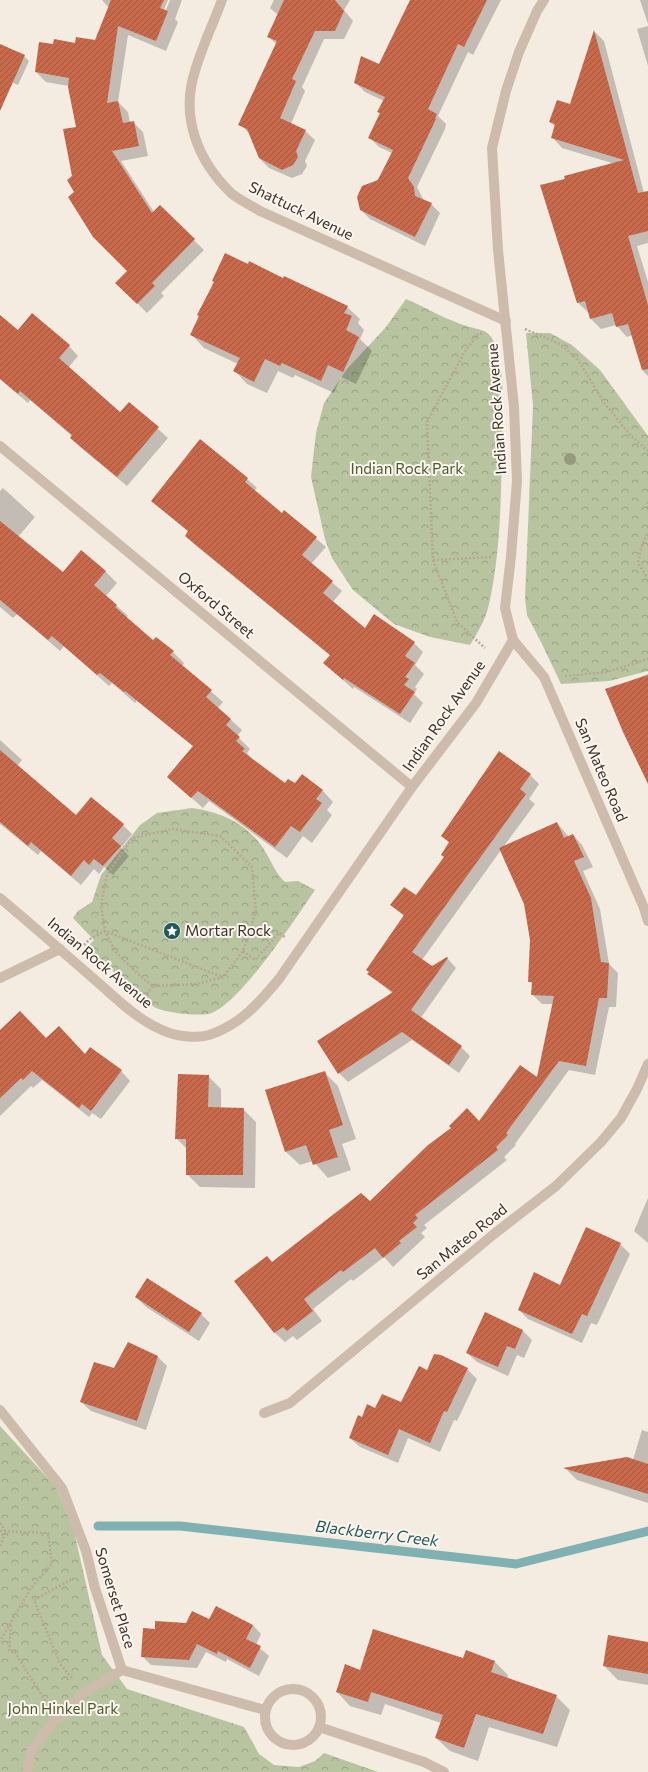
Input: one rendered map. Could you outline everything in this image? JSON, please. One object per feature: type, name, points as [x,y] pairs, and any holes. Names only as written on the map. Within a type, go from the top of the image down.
[{"type":"street","name":"Shattuck Avenue","points":[[222,0],[194,72],[190,98],[190,120],[198,145],[212,171],[232,194],[260,211],[506,321]]},
{"type":"street","name":"Indian Rock Avenue","points":[[0,898],[132,1011],[162,1030],[176,1035],[208,1035],[237,1022],[258,1003],[279,979],[412,788],[476,702],[501,662],[513,640],[505,608],[511,556],[516,481],[514,407],[498,250],[492,148],[506,91],[519,52],[537,11],[544,0]]},
{"type":"street","name":"Oxford Street","points":[[0,446],[412,788]]},
{"type":"street","name":"San Mateo Road","points":[[513,640],[544,677],[644,908],[648,921]]},
{"type":"street","points":[[0,978],[60,949]]},
{"type":"street","name":"San Mateo Road","points":[[264,1413],[290,1403],[488,1239],[556,1186],[601,1142],[621,1118],[637,1089],[648,1064]]},
{"type":"street","name":"Somerset Place","points":[[0,1410],[62,1488],[86,1550],[90,1569],[122,1670],[266,1710]]},
{"type":"street","points":[[27,1772],[32,1749],[54,1721],[70,1709],[81,1695],[122,1670]]},
{"type":"street","points":[[291,1689],[302,1691],[311,1696],[317,1703],[320,1712],[319,1727],[311,1738],[303,1743],[294,1745],[284,1744],[275,1739],[269,1731],[265,1722],[266,1710],[273,1697],[282,1692],[291,1689]]},
{"type":"street","points":[[319,1727],[424,1762],[444,1772]]},
{"type":"path","points":[[506,321],[560,344],[578,360],[605,404],[631,436],[648,451]]},
{"type":"path","points":[[477,335],[464,353],[427,422],[434,560],[457,622],[501,662]]},
{"type":"path","points":[[648,502],[648,508]]},
{"type":"path","points":[[646,576],[638,563],[642,543],[648,532]]},
{"type":"path","points":[[434,560],[511,556]]},
{"type":"path","points":[[544,677],[607,672],[648,659]]},
{"type":"path","points":[[172,828],[220,836],[252,867],[256,911],[243,951],[223,978],[197,984],[153,986],[140,976],[115,951],[105,931],[101,905],[107,876],[132,838],[172,828]]},
{"type":"path","points":[[101,934],[105,931]]},
{"type":"path","points":[[105,931],[223,978]]},
{"type":"path","points":[[243,951],[255,960],[279,933]]},
{"type":"path","points":[[0,1523],[6,1532]]},
{"type":"path","points":[[0,1531],[48,1534],[52,1564],[31,1588],[11,1625],[0,1641]]},
{"type":"path","points":[[0,1546],[6,1532]]},
{"type":"path","points":[[81,1695],[70,1674],[60,1664],[34,1600],[90,1569]]},
{"type":"path","points":[[11,1625],[9,1650],[14,1651],[49,1707]]},
{"type":"green space","name":"Indian Rock Park","points":[[406,299],[454,321],[487,333],[496,346],[499,358],[503,402],[501,503],[496,564],[488,610],[470,645],[430,637],[394,624],[353,590],[332,558],[325,539],[311,477],[316,433],[324,403],[347,369],[386,327]]},
{"type":"green space","points":[[526,333],[550,333],[572,345],[600,370],[648,436],[648,671],[609,681],[561,684],[527,615],[525,598],[533,406]]},
{"type":"green space","points":[[192,808],[222,815],[239,824],[261,845],[278,874],[285,882],[298,881],[315,890],[266,960],[250,979],[220,1008],[208,1014],[202,1015],[173,1012],[154,1007],[86,948],[94,940],[73,918],[78,911],[92,902],[101,875],[140,825],[157,813]]},
{"type":"green space","name":"John Hinkel Park","points":[[0,1426],[56,1487],[74,1531],[102,1655],[127,1689],[244,1727],[259,1754],[274,1765],[299,1767],[315,1761],[324,1753],[378,1772],[0,1772]]},
{"type":"building","points":[[111,0],[164,0],[160,8],[168,11],[156,41],[118,26],[107,103],[118,101],[123,123],[134,121],[139,146],[112,151],[152,213],[160,205],[195,239],[152,283],[155,286],[137,304],[115,283],[127,271],[93,237],[68,197],[74,192],[67,180],[72,176],[63,129],[76,127],[68,87],[69,78],[35,72],[39,42],[53,44],[54,39],[75,43],[76,37],[95,40]]},
{"type":"building","points":[[284,0],[335,0],[344,11],[335,31],[315,31],[292,79],[296,81],[280,118],[306,130],[296,151],[298,157],[293,165],[282,170],[259,158],[247,129],[238,125],[277,41],[267,37]]},
{"type":"building","points":[[410,0],[487,0],[464,47],[458,44],[428,109],[437,114],[436,119],[408,178],[414,187],[415,196],[432,203],[415,237],[360,210],[357,197],[362,186],[378,180],[393,150],[368,138],[380,113],[377,112],[385,97],[354,83],[361,56],[379,64]]},
{"type":"building","points":[[594,30],[638,193],[648,191],[648,231],[628,236],[648,305],[648,369],[642,370],[628,324],[616,327],[612,313],[590,319],[585,301],[577,303],[540,185],[565,179],[564,176],[624,160],[551,138],[555,124],[549,122],[557,100],[570,104]]},
{"type":"building","points":[[0,44],[25,55],[0,111]]},
{"type":"building","points":[[225,253],[248,264],[249,261],[283,278],[284,276],[348,306],[344,313],[352,316],[346,330],[359,337],[343,372],[328,365],[321,381],[282,363],[280,366],[265,359],[254,382],[233,371],[240,358],[190,335],[199,316],[197,315],[214,282],[212,281]]},
{"type":"building","points":[[32,313],[70,345],[59,358],[120,412],[129,402],[159,427],[117,477],[70,438],[72,435],[20,391],[18,394],[0,379],[0,315],[18,330]]},
{"type":"building","points":[[200,439],[248,478],[245,482],[282,513],[284,510],[317,537],[302,555],[333,581],[323,593],[365,628],[374,614],[415,642],[405,656],[415,663],[405,677],[409,679],[404,685],[415,692],[400,714],[344,678],[343,680],[323,663],[330,655],[185,536],[188,531],[151,501]]},
{"type":"building","points":[[0,521],[63,572],[81,550],[106,571],[94,585],[117,605],[115,607],[153,640],[156,637],[174,651],[170,655],[212,690],[206,697],[231,719],[226,725],[240,737],[236,741],[245,749],[242,751],[285,783],[288,779],[295,783],[302,774],[323,790],[316,799],[322,803],[300,832],[291,826],[275,847],[198,791],[191,798],[167,777],[193,746],[125,691],[124,692],[100,673],[97,675],[52,636],[48,640],[0,600]]},
{"type":"building","points":[[648,675],[648,784],[623,732],[605,689]]},
{"type":"building","points":[[0,750],[76,815],[91,797],[124,824],[112,838],[121,846],[103,866],[94,859],[89,865],[84,860],[71,876],[31,842],[28,846],[0,822]]},
{"type":"building","points":[[499,751],[531,774],[520,789],[526,794],[412,952],[432,966],[447,957],[448,958],[411,1010],[462,1046],[449,1065],[402,1032],[338,1074],[317,1041],[393,992],[367,974],[369,972],[366,970],[404,915],[390,905],[404,887],[416,895],[444,857],[441,855],[449,842],[441,836]]},
{"type":"building","points":[[557,822],[564,838],[573,834],[584,857],[574,861],[591,898],[601,962],[609,963],[607,998],[599,998],[586,1066],[559,1061],[506,1133],[508,1135],[496,1147],[498,1150],[415,1215],[418,1218],[413,1223],[417,1227],[399,1241],[401,1243],[383,1258],[375,1248],[343,1272],[341,1270],[304,1299],[313,1311],[287,1331],[283,1327],[274,1333],[234,1281],[267,1256],[272,1262],[361,1193],[370,1201],[428,1145],[451,1128],[449,1126],[467,1108],[479,1121],[520,1065],[537,1077],[554,996],[531,995],[532,982],[528,982],[530,940],[524,904],[499,848]]},
{"type":"building","points":[[20,1011],[46,1038],[59,1026],[85,1054],[90,1047],[122,1070],[91,1111],[82,1104],[79,1108],[32,1071],[23,1080],[21,1078],[0,1098],[0,1030]]},
{"type":"building","points":[[325,1071],[343,1125],[329,1130],[338,1157],[313,1165],[306,1145],[285,1152],[265,1090]]},
{"type":"building","points":[[178,1074],[209,1075],[208,1107],[244,1108],[243,1175],[186,1175],[186,1139],[175,1139]]},
{"type":"building","points":[[586,1227],[621,1243],[587,1316],[582,1314],[572,1334],[518,1310],[534,1272],[560,1285]]},
{"type":"building","points":[[147,1278],[202,1313],[189,1332],[135,1297]]},
{"type":"building","points":[[485,1312],[523,1330],[515,1349],[507,1346],[498,1367],[466,1353]]},
{"type":"building","points":[[128,1342],[158,1356],[137,1421],[80,1402],[94,1362],[114,1368]]},
{"type":"building","points":[[434,1354],[441,1355],[468,1368],[447,1412],[444,1411],[430,1443],[399,1429],[388,1455],[349,1438],[358,1415],[362,1417],[367,1404],[375,1408],[382,1394],[401,1402],[419,1366],[427,1370]]},
{"type":"building","points":[[627,1457],[648,1464],[648,1494],[563,1468]]},
{"type":"building","points":[[216,1606],[253,1625],[246,1639],[261,1646],[250,1668],[218,1651],[217,1654],[197,1644],[189,1660],[141,1657],[143,1628],[155,1629],[155,1621],[186,1623],[192,1611],[209,1619]]},
{"type":"building","points":[[373,1629],[463,1658],[466,1650],[495,1661],[491,1672],[557,1695],[543,1734],[476,1714],[464,1748],[435,1738],[443,1715],[371,1692],[368,1702],[336,1692],[345,1664],[360,1670]]},
{"type":"building","points":[[608,1635],[648,1642],[648,1674],[603,1666]]},
{"type":"waterway","name":"Blackberry Creek","points":[[98,1526],[180,1526],[516,1564],[648,1531]]},
{"type":"place","name":"Mortar Rock","points":[[172,931]]}]
